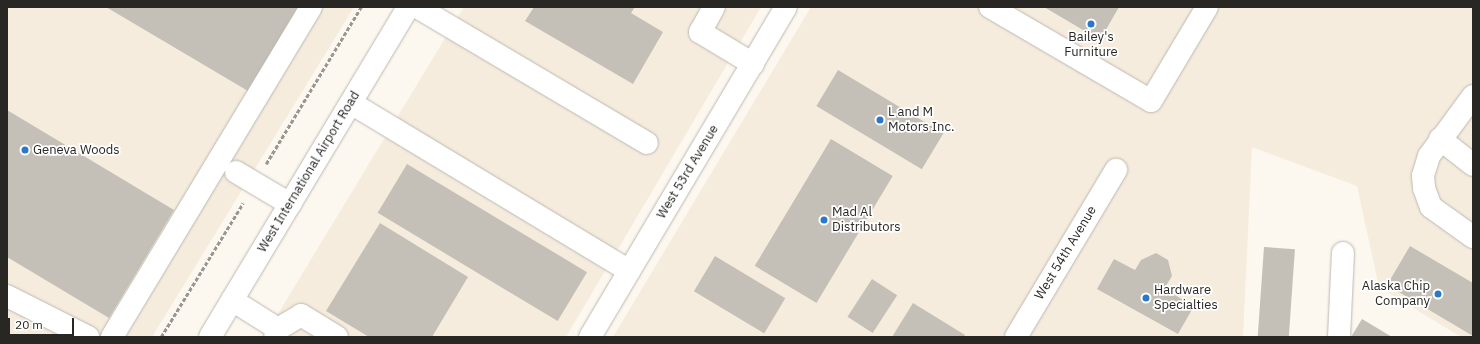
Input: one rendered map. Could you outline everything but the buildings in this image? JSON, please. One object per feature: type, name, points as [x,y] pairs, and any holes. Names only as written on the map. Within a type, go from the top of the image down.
[{"type":"street","points":[[112,337],[311,7]]},
{"type":"street","name":"West International Airport Road","points":[[210,337],[408,7]]},
{"type":"street","points":[[418,7],[647,143]]},
{"type":"street","points":[[714,7],[700,32],[753,64]]},
{"type":"street","name":"West 53rd Avenue","points":[[590,337],[786,7]]},
{"type":"street","points":[[990,7],[1151,101],[1207,7]]},
{"type":"street","points":[[1473,96],[1429,156],[1424,188],[1431,207],[1473,237]]},
{"type":"street","points":[[351,103],[629,271]]},
{"type":"street","points":[[235,134],[236,172]]},
{"type":"street","points":[[1440,139],[1473,165]]},
{"type":"street","name":"West 54th Avenue","points":[[1016,337],[1116,170]]},
{"type":"street","points":[[236,172],[290,204]]},
{"type":"street","points":[[200,191],[236,172]]},
{"type":"street","points":[[1339,337],[1343,253]]},
{"type":"street","points":[[7,296],[88,337]]},
{"type":"street","points":[[232,300],[277,333],[302,314],[337,337]]},
{"type":"shaded area","points":[[7,7],[354,7],[152,337],[7,337]]},
{"type":"shaded area","points":[[464,7],[761,7],[566,337],[264,337]]},
{"type":"shaded area","points":[[811,7],[1473,7],[1473,337],[1461,337],[1379,287],[1357,186],[1252,147],[1243,337],[613,337]]},
{"type":"place","name":"Bailey's Furniture","points":[[1091,24]]},
{"type":"place","name":"L and M Motors Inc.","points":[[880,120]]},
{"type":"place","name":"Geneva Woods","points":[[25,150]]},
{"type":"place","name":"Mad Al Distributors","points":[[824,220]]},
{"type":"place","name":"Alaska Chip Company","points":[[1438,294]]},
{"type":"place","name":"Hardware Specialties","points":[[1146,298]]}]
